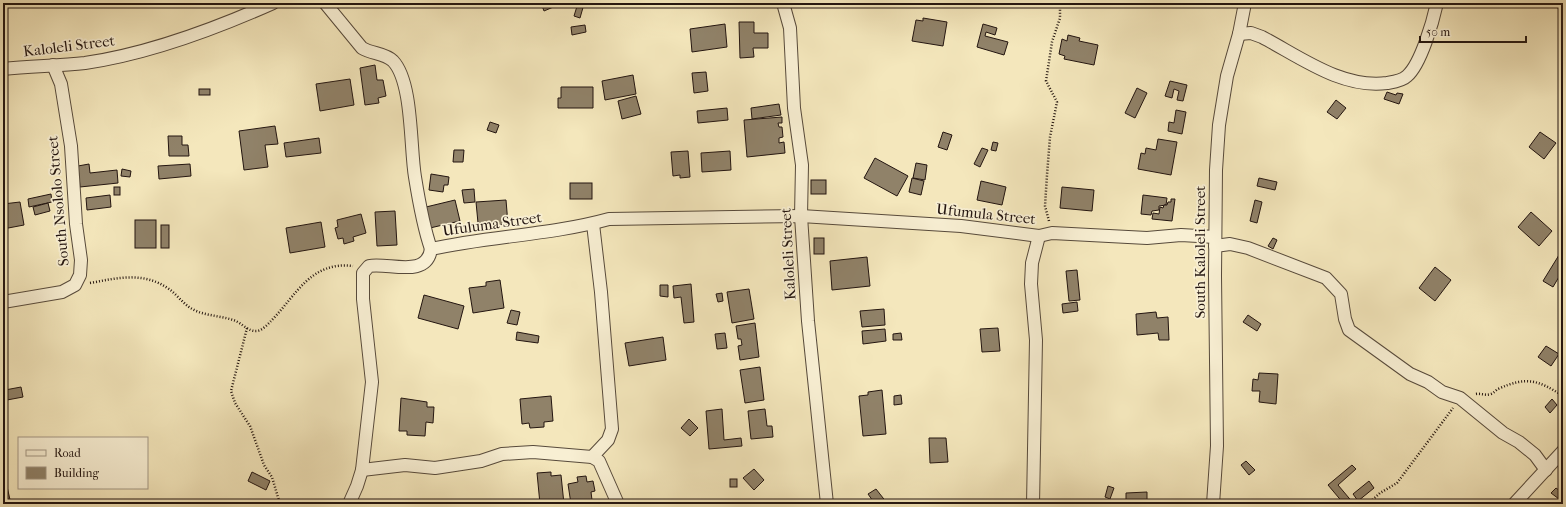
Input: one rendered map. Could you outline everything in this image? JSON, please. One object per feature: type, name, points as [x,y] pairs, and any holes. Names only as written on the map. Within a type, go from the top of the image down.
[{"type":"street","name":"Kaloleli Street","points":[[3,69],[85,63],[124,55],[189,36],[245,16],[273,3]]},
{"type":"street","points":[[325,3],[362,48],[368,52],[389,58],[400,72],[409,113],[415,178],[422,216],[431,249]]},
{"type":"street","name":"Kaloleli Street","points":[[784,3],[790,28],[794,108],[802,165],[801,216],[808,321],[827,504]]},
{"type":"street","name":"South Kaloleli Street","points":[[1213,504],[1217,446],[1215,241],[1219,125],[1227,76],[1239,34],[1245,3]]},
{"type":"street","points":[[1239,34],[1251,34],[1262,37],[1335,76],[1359,83],[1380,84],[1395,82],[1407,76],[1418,59],[1430,29],[1438,3]]},
{"type":"street","name":"South Nsololo Street","points":[[3,302],[62,292],[75,285],[80,275],[81,260],[76,224],[71,146],[61,84],[53,65]]},
{"type":"street","name":"Ufuluma Street","points":[[365,269],[370,266],[381,264],[398,267],[415,267],[427,260],[430,256],[431,249],[480,240],[536,234],[593,224],[609,219],[801,216]]},
{"type":"street","name":"Ufumula Street","points":[[801,216],[961,226],[1039,236],[1052,233],[1147,238],[1181,235],[1248,248],[1326,278],[1341,294],[1345,319],[1350,330],[1410,374],[1428,382],[1442,392],[1460,398],[1503,433],[1519,442],[1535,455],[1546,470]]},
{"type":"street","points":[[592,457],[608,440],[612,429],[601,292],[593,224]]},
{"type":"street","points":[[1033,504],[1036,346],[1031,284],[1032,263],[1039,236]]},
{"type":"street","points":[[349,504],[362,470],[372,382],[363,299],[363,273],[365,269]]},
{"type":"street","points":[[1514,504],[1563,451]]},
{"type":"street","points":[[362,470],[405,465],[435,468],[481,461],[502,454],[533,452],[592,457],[599,461],[618,504]]},
{"type":"path","points":[[1052,233],[1045,206],[1050,136],[1057,102],[1046,81],[1052,42],[1060,18],[1060,3]]},
{"type":"path","points":[[75,285],[138,276],[168,288],[189,307],[202,313],[233,320],[253,331],[262,329],[284,308],[306,281],[321,271],[330,267],[348,265],[365,269]]},
{"type":"path","points":[[247,328],[231,391],[235,403],[250,426],[264,466],[272,477],[280,504]]},
{"type":"path","points":[[1368,504],[1380,493],[1397,484],[1462,394],[1468,392],[1485,396],[1492,394],[1497,390],[1526,380],[1542,383],[1563,396]]},
{"type":"path","points":[[1281,504],[1288,501],[1295,504]]},
{"type":"building","points":[[541,3],[558,3],[558,5],[544,11]]},
{"type":"building","points":[[578,3],[584,4],[580,18],[574,16]]},
{"type":"building","points":[[923,18],[947,22],[943,46],[912,41],[916,20],[923,21]]},
{"type":"building","points":[[739,22],[754,22],[754,33],[768,33],[768,48],[753,48],[754,57],[740,58]]},
{"type":"building","points":[[725,24],[727,47],[692,52],[690,29]]},
{"type":"building","points":[[983,24],[997,28],[995,35],[986,32],[985,36],[1008,42],[1004,55],[977,47]]},
{"type":"building","points":[[585,25],[586,32],[572,35],[571,27]]},
{"type":"building","points":[[1068,35],[1080,38],[1079,41],[1098,45],[1094,65],[1064,59],[1065,56],[1059,54],[1062,39],[1067,41]]},
{"type":"building","points":[[375,65],[377,80],[383,80],[386,96],[378,98],[379,103],[365,105],[360,68]]},
{"type":"building","points":[[706,72],[708,91],[694,93],[692,73]]},
{"type":"building","points":[[633,75],[636,94],[605,100],[602,81]]},
{"type":"building","points":[[350,79],[354,105],[320,111],[316,84]]},
{"type":"building","points":[[1170,81],[1187,85],[1183,101],[1177,100],[1179,91],[1174,89],[1172,98],[1165,96]]},
{"type":"building","points":[[561,87],[593,87],[593,108],[558,108],[558,98],[561,98]]},
{"type":"building","points":[[1137,88],[1147,93],[1135,118],[1125,113]]},
{"type":"building","points":[[199,89],[210,89],[210,95],[199,95]]},
{"type":"building","points":[[1387,92],[1396,95],[1397,93],[1403,94],[1399,104],[1384,99]]},
{"type":"building","points":[[636,96],[641,114],[622,119],[618,101]]},
{"type":"building","points":[[1336,100],[1346,108],[1337,119],[1327,112]]},
{"type":"building","points":[[779,104],[781,115],[752,119],[751,108]]},
{"type":"building","points":[[727,108],[728,120],[698,123],[697,111]]},
{"type":"building","points":[[1176,110],[1186,112],[1182,134],[1168,131],[1169,122],[1174,123]]},
{"type":"building","points":[[782,117],[782,123],[778,123],[779,127],[782,127],[783,137],[779,138],[779,143],[784,142],[785,153],[747,157],[744,120]]},
{"type":"building","points":[[490,122],[499,125],[496,133],[487,130]]},
{"type":"building","points":[[275,126],[278,144],[265,145],[268,167],[244,170],[239,131]]},
{"type":"building","points":[[943,132],[952,135],[947,150],[938,147]]},
{"type":"building","points":[[1540,132],[1556,143],[1544,159],[1529,147]]},
{"type":"building","points":[[168,136],[182,136],[182,145],[188,145],[189,156],[169,156]]},
{"type":"building","points":[[319,138],[321,153],[286,157],[284,143]]},
{"type":"building","points":[[1158,139],[1177,142],[1171,175],[1138,169],[1141,153],[1145,154],[1146,148],[1156,150]]},
{"type":"building","points":[[993,142],[998,143],[996,151],[991,150]]},
{"type":"building","points":[[982,148],[988,150],[980,167],[974,164]]},
{"type":"building","points":[[454,150],[464,150],[463,162],[453,162]]},
{"type":"building","points":[[688,151],[690,177],[680,178],[680,175],[673,176],[671,152]]},
{"type":"building","points":[[730,151],[731,170],[702,172],[701,153]]},
{"type":"building","points":[[875,158],[908,176],[897,196],[864,178]]},
{"type":"building","points":[[916,163],[927,165],[925,180],[913,178]]},
{"type":"building","points":[[89,164],[90,173],[117,170],[118,183],[80,187],[78,166]]},
{"type":"building","points":[[190,164],[191,176],[159,179],[158,166]]},
{"type":"building","points":[[122,169],[131,171],[130,177],[121,176]]},
{"type":"building","points":[[431,174],[449,177],[448,185],[444,185],[443,192],[429,190]]},
{"type":"building","points":[[912,178],[924,181],[921,195],[909,192]]},
{"type":"building","points":[[1259,178],[1277,182],[1275,190],[1257,186]]},
{"type":"building","points":[[811,180],[826,180],[826,194],[811,194]]},
{"type":"building","points":[[981,181],[1006,187],[1002,205],[977,200]]},
{"type":"building","points":[[570,183],[592,183],[592,199],[570,199]]},
{"type":"building","points":[[114,187],[120,187],[120,195],[114,195]]},
{"type":"building","points":[[1062,187],[1094,190],[1092,211],[1060,208]]},
{"type":"building","points":[[474,189],[475,202],[464,203],[462,190]]},
{"type":"building","points":[[51,194],[52,202],[29,207],[28,199]]},
{"type":"building","points":[[110,195],[111,207],[87,210],[86,198]]},
{"type":"building","points":[[1143,195],[1167,198],[1166,205],[1159,206],[1159,210],[1152,211],[1151,215],[1141,214]]},
{"type":"building","points":[[1171,199],[1175,199],[1172,221],[1152,219],[1153,213],[1159,214],[1160,207],[1163,208],[1168,202],[1171,202]]},
{"type":"building","points":[[455,200],[460,221],[430,228],[426,207]]},
{"type":"building","points":[[506,200],[508,224],[497,225],[497,222],[478,223],[476,202]]},
{"type":"building","points":[[1255,200],[1262,202],[1257,223],[1250,221]]},
{"type":"building","points":[[20,202],[24,225],[3,229],[3,204]]},
{"type":"building","points":[[48,203],[50,211],[35,215],[33,207]]},
{"type":"building","points":[[395,211],[397,245],[377,246],[375,212]]},
{"type":"building","points":[[1531,212],[1552,231],[1539,246],[1518,227]]},
{"type":"building","points":[[361,214],[366,233],[353,237],[354,241],[344,244],[343,238],[338,239],[335,228],[338,227],[337,220]]},
{"type":"building","points":[[135,220],[156,220],[156,248],[135,248]]},
{"type":"building","points":[[321,222],[325,247],[290,253],[286,228]]},
{"type":"building","points":[[161,225],[169,225],[169,248],[161,248]]},
{"type":"building","points":[[814,238],[824,238],[824,254],[814,254]]},
{"type":"building","points":[[1273,238],[1277,240],[1273,249],[1268,246]]},
{"type":"building","points":[[1559,255],[1563,258],[1563,270],[1553,287],[1543,281]]},
{"type":"building","points":[[867,257],[870,286],[832,290],[830,261]]},
{"type":"building","points":[[1435,267],[1451,280],[1435,301],[1419,288]]},
{"type":"building","points":[[1077,270],[1080,300],[1069,301],[1066,271]]},
{"type":"building","points":[[500,280],[504,308],[473,313],[469,288],[486,286],[486,282]]},
{"type":"building","points":[[691,284],[694,322],[684,323],[681,297],[674,298],[673,286]]},
{"type":"building","points":[[660,285],[668,285],[668,297],[660,296]]},
{"type":"building","points":[[749,289],[754,319],[732,323],[727,292]]},
{"type":"building","points":[[722,293],[723,301],[718,302],[716,294]]},
{"type":"building","points":[[424,295],[464,306],[458,329],[418,318]]},
{"type":"building","points":[[1077,302],[1078,311],[1063,313],[1062,304]]},
{"type":"building","points":[[884,309],[885,325],[862,327],[860,311]]},
{"type":"building","points":[[511,310],[520,312],[517,325],[507,323]]},
{"type":"building","points":[[1156,312],[1157,318],[1168,317],[1169,340],[1159,340],[1158,333],[1137,335],[1136,314]]},
{"type":"building","points":[[1248,315],[1261,324],[1257,331],[1243,322]]},
{"type":"building","points":[[755,323],[759,357],[740,360],[738,346],[742,345],[741,339],[738,339],[736,326]]},
{"type":"building","points":[[998,328],[1000,351],[982,352],[980,329]]},
{"type":"building","points":[[885,329],[886,341],[863,344],[862,331]]},
{"type":"building","points":[[517,332],[539,336],[538,343],[516,340]]},
{"type":"building","points":[[725,333],[727,348],[717,349],[715,334]]},
{"type":"building","points":[[901,333],[902,340],[893,340],[893,334]]},
{"type":"building","points":[[663,337],[666,360],[629,366],[625,343]]},
{"type":"building","points":[[1546,346],[1559,354],[1551,366],[1538,357]]},
{"type":"building","points":[[760,367],[764,400],[745,403],[740,370]]},
{"type":"building","points":[[1259,373],[1278,374],[1276,404],[1259,402],[1260,391],[1252,391],[1253,379],[1258,380]]},
{"type":"building","points":[[21,387],[23,397],[7,400],[5,390]]},
{"type":"building","points":[[882,390],[886,434],[863,436],[859,396],[868,395],[868,392]]},
{"type":"building","points":[[901,395],[902,404],[894,405],[894,396]]},
{"type":"building","points":[[551,396],[553,421],[544,422],[544,427],[530,428],[529,423],[522,424],[520,399]]},
{"type":"building","points":[[401,398],[427,402],[427,407],[434,407],[433,423],[426,422],[425,436],[407,435],[407,431],[399,431]]},
{"type":"building","points":[[1552,399],[1557,405],[1550,413],[1545,407]]},
{"type":"building","points":[[722,409],[724,440],[741,438],[742,446],[709,449],[706,411]]},
{"type":"building","points":[[765,409],[767,426],[772,426],[773,437],[751,439],[748,411]]},
{"type":"building","points":[[689,419],[698,428],[690,436],[681,428]]},
{"type":"building","points":[[929,438],[946,438],[948,462],[930,463]]},
{"type":"building","points":[[1246,461],[1255,470],[1249,475],[1241,465]]},
{"type":"building","points":[[1352,465],[1356,469],[1338,485],[1354,504],[1344,504],[1328,485]]},
{"type":"building","points":[[3,469],[11,504],[3,504]]},
{"type":"building","points":[[754,469],[764,480],[754,490],[743,478]]},
{"type":"building","points":[[252,472],[270,481],[266,490],[248,481]]},
{"type":"building","points":[[551,472],[551,476],[561,475],[564,504],[540,504],[537,473]]},
{"type":"building","points":[[586,476],[587,482],[593,481],[595,491],[591,492],[592,500],[571,504],[568,484],[578,482],[577,477]]},
{"type":"building","points":[[730,479],[737,479],[737,487],[730,487]]},
{"type":"building","points":[[1369,481],[1374,488],[1358,501],[1353,494]]},
{"type":"building","points":[[1108,486],[1114,488],[1110,499],[1105,497]]},
{"type":"building","points":[[1556,488],[1563,493],[1559,499],[1551,493]]},
{"type":"building","points":[[876,489],[887,503],[886,504],[875,504],[868,494]]},
{"type":"building","points":[[1147,492],[1147,504],[1126,504],[1126,493]]}]
